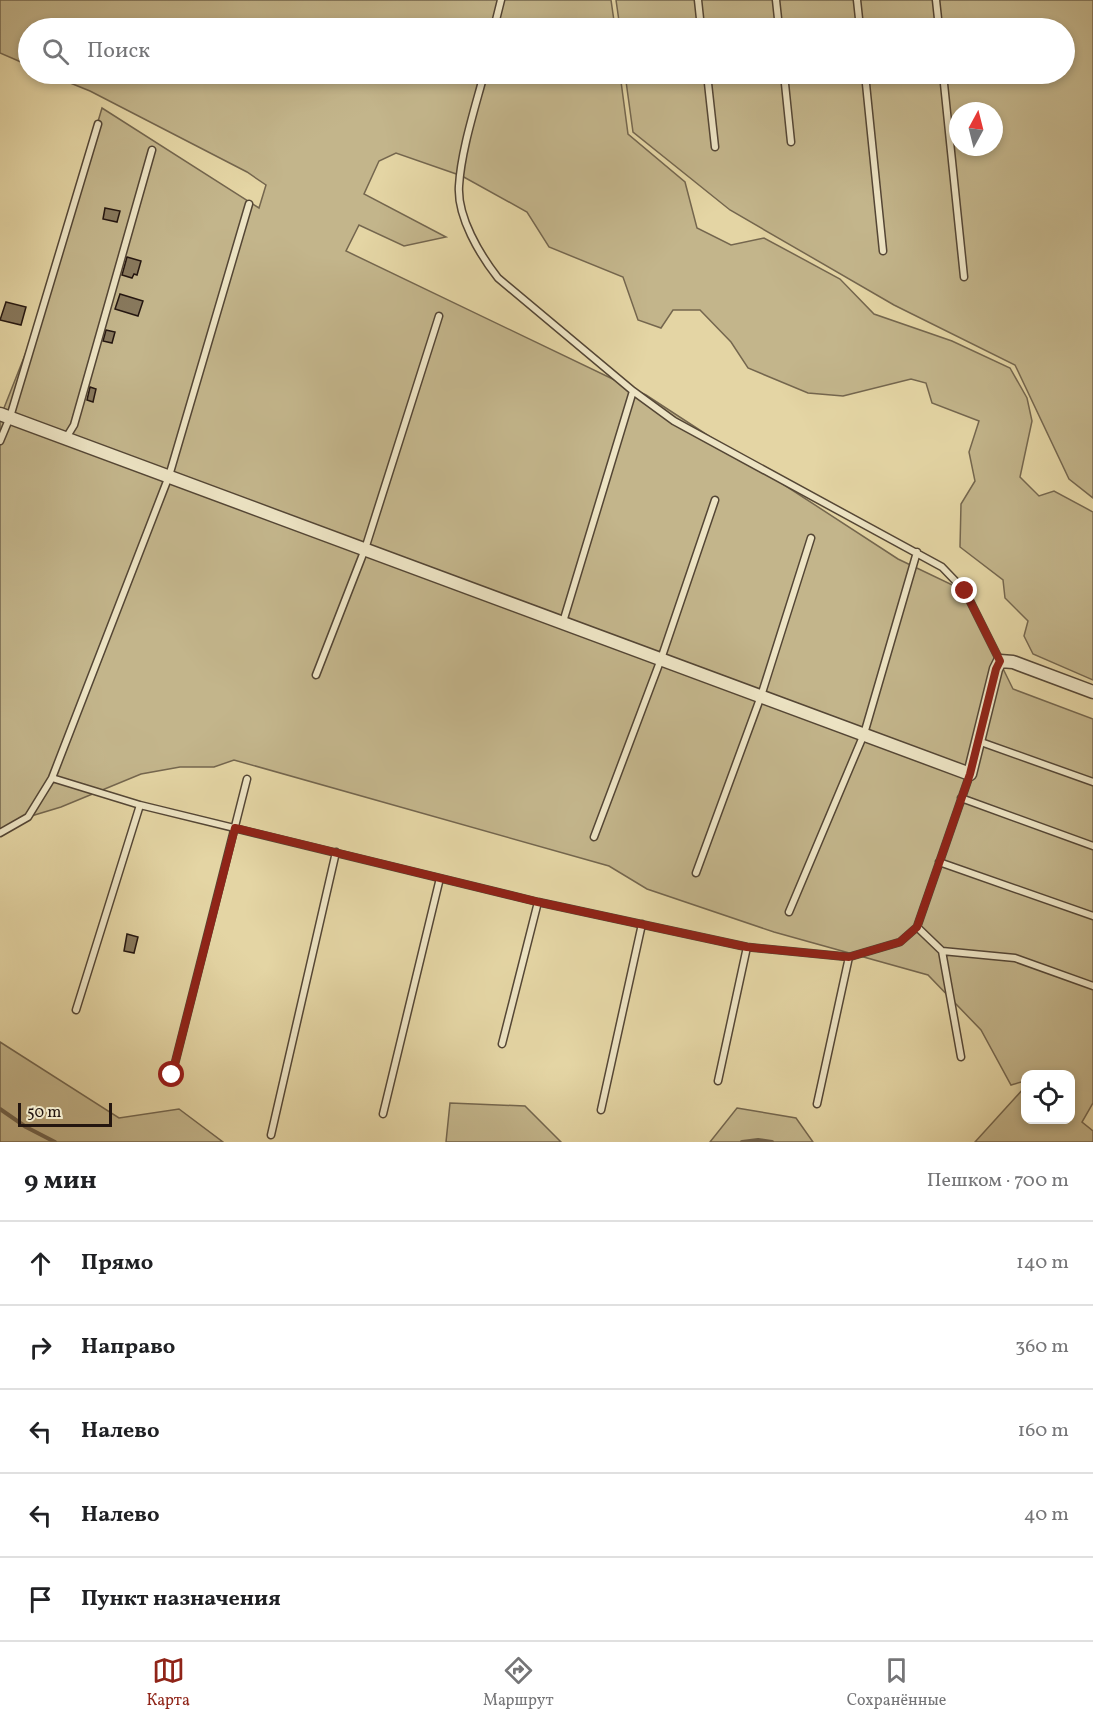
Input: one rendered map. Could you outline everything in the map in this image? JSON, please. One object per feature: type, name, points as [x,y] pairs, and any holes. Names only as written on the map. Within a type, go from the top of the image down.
[{"type":"street","points":[[5,416],[970,774],[996,669],[1000,661],[1013,662],[1093,692]]},
{"type":"lane","points":[[496,18],[501,0]]},
{"type":"lane","points":[[698,0],[700,18]]},
{"type":"lane","points":[[776,0],[778,18]]},
{"type":"lane","points":[[857,0],[859,18]]},
{"type":"lane","points":[[936,0],[938,18]]},
{"type":"lane","points":[[482,84],[459,188],[463,212],[472,236],[483,260],[498,278],[633,391],[674,421],[942,567],[965,591],[1000,661]]},
{"type":"lane","points":[[708,84],[715,147]]},
{"type":"lane","points":[[785,84],[791,142]]},
{"type":"lane","points":[[866,84],[883,251]]},
{"type":"lane","points":[[944,84],[964,277]]},
{"type":"lane","points":[[0,441],[5,416],[98,124]]},
{"type":"lane","points":[[66,438],[74,425],[152,150]]},
{"type":"lane","points":[[0,833],[28,817],[52,778],[169,476],[249,204]]},
{"type":"lane","points":[[316,675],[365,549],[440,316]]},
{"type":"lane","points":[[563,622],[633,391]]},
{"type":"lane","points":[[594,837],[661,659],[715,500]]},
{"type":"lane","points":[[696,873],[761,696],[811,538]]},
{"type":"lane","points":[[789,912],[864,734],[917,552]]},
{"type":"lane","points":[[978,740],[1093,782]]},
{"type":"lane","points":[[52,778],[140,805],[538,902],[747,947],[849,957],[900,942],[917,927],[970,774]]},
{"type":"lane","points":[[172,1075],[247,779]]},
{"type":"lane","points":[[961,798],[1093,846]]},
{"type":"lane","points":[[76,1010],[140,805]]},
{"type":"lane","points":[[271,1135],[336,852]]},
{"type":"lane","points":[[939,862],[1093,916]]},
{"type":"lane","points":[[383,1114],[440,878]]},
{"type":"lane","points":[[502,1044],[538,902]]},
{"type":"lane","points":[[601,1110],[642,924]]},
{"type":"lane","points":[[917,927],[942,951],[962,1057]]},
{"type":"lane","points":[[718,1081],[747,947]]},
{"type":"lane","points":[[942,951],[1015,958],[1093,986]]},
{"type":"lane","points":[[817,1104],[849,957]]},
{"type":"shaded area","points":[[0,0],[611,0],[614,18],[18,18],[18,61],[0,53]]},
{"type":"shaded area","points":[[616,0],[1093,0],[1093,498],[1069,479],[1015,365],[894,305],[730,210],[633,132],[626,84],[1075,84],[1075,18],[619,18]]},
{"type":"shaded area","points":[[73,84],[621,84],[628,134],[685,182],[697,228],[731,245],[764,238],[840,279],[874,314],[952,341],[1010,368],[1027,398],[1032,421],[1020,477],[1039,496],[1054,491],[1093,512],[1093,680],[1033,654],[1024,636],[1028,621],[1005,598],[1003,580],[960,547],[961,504],[975,481],[969,452],[979,421],[932,403],[926,383],[911,379],[843,396],[808,393],[748,368],[731,342],[700,310],[673,310],[661,328],[638,320],[623,277],[549,247],[527,212],[462,176],[396,153],[379,161],[364,194],[446,237],[404,246],[359,225],[346,251],[646,395],[898,559],[965,591],[1013,689],[1093,719],[1093,1103],[1082,1122],[1093,1131],[1093,1142],[975,1142],[1021,1091],[1021,1124],[1075,1124],[1075,1070],[1021,1070],[1021,1082],[1011,1085],[981,1030],[928,975],[774,932],[647,889],[609,866],[234,760],[214,767],[180,767],[141,774],[61,807],[28,817],[0,833],[0,418],[38,322],[102,108],[259,208],[266,185],[247,172]]},
{"type":"shaded area","points":[[0,1042],[119,1118],[179,1109],[223,1142],[0,1142]]},
{"type":"shaded area","points":[[450,1103],[525,1106],[561,1142],[446,1142]]},
{"type":"shaded area","points":[[737,1108],[796,1118],[813,1142],[710,1142]]},
{"type":"building","points":[[105,208],[120,211],[117,222],[103,219]]},
{"type":"building","points":[[127,257],[141,261],[137,275],[134,274],[132,278],[122,275]]},
{"type":"building","points":[[120,294],[143,301],[138,316],[115,309]]},
{"type":"building","points":[[6,302],[26,307],[21,325],[0,320]]},
{"type":"building","points":[[106,330],[115,332],[112,343],[103,341]]},
{"type":"building","points":[[90,387],[96,389],[93,402],[87,400]]},
{"type":"building","points":[[127,934],[138,937],[134,953],[124,951]]},
{"type":"waterway","points":[[0,1109],[26,1127],[55,1142]]},
{"type":"waterway","points":[[742,1142],[758,1140],[772,1142]]},
{"type":"route","points":[[172,1075],[235,828],[538,902],[747,947],[849,957],[900,942],[917,927],[970,774],[996,669],[1000,661],[965,591]]}]
